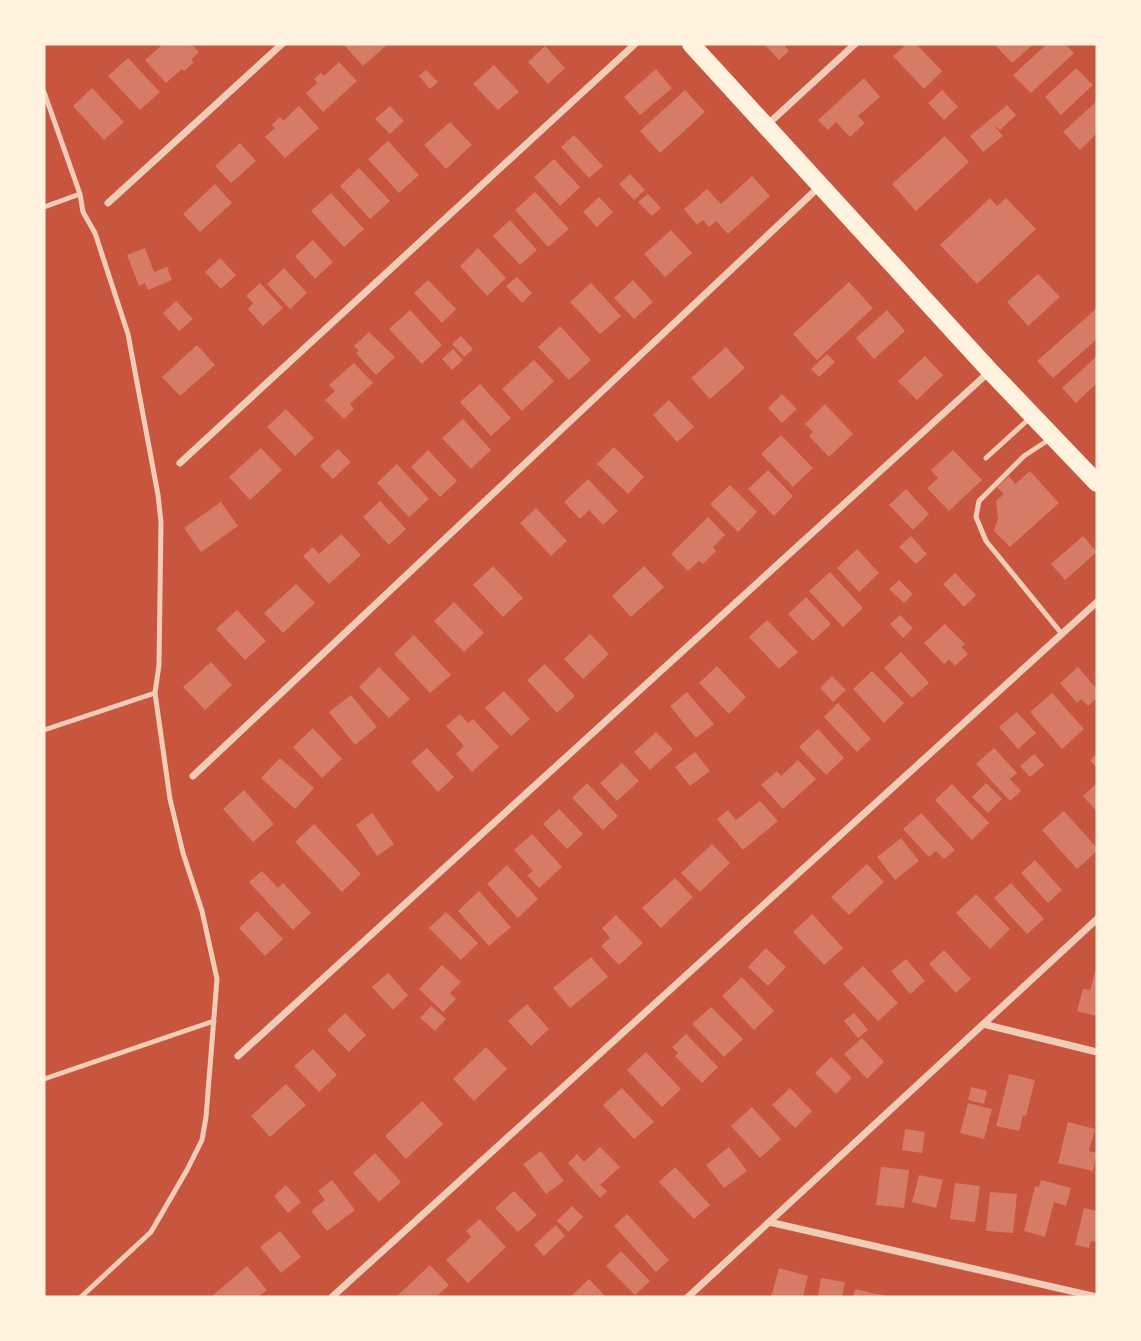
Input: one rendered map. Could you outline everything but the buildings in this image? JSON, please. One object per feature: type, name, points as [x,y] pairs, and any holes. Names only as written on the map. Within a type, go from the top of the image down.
[{"type":"main road","points":[[691,44],[990,371],[1097,483]]},
{"type":"street","points":[[108,204],[282,44]]},
{"type":"street","points":[[180,463],[635,44]]},
{"type":"street","points":[[767,125],[855,44]]},
{"type":"street","points":[[193,776],[821,186]]},
{"type":"street","points":[[238,1056],[990,371]]},
{"type":"street","points":[[332,1297],[1097,602]]},
{"type":"street","points":[[688,1297],[1097,919]]},
{"type":"street","points":[[983,1024],[1097,1052]]},
{"type":"street","points":[[769,1222],[1097,1297]]},
{"type":"lane","points":[[44,92],[80,194],[83,212],[95,233],[128,334],[161,522],[159,665],[155,692],[170,799],[183,853],[202,911],[217,979],[202,1140],[150,1233],[81,1297]]},
{"type":"lane","points":[[44,207],[80,194]]},
{"type":"lane","points":[[986,458],[1032,416]]},
{"type":"lane","points":[[1053,437],[1024,456],[979,501],[976,517],[986,541],[1062,634]]},
{"type":"lane","points":[[44,730],[155,692]]},
{"type":"lane","points":[[44,1079],[214,1021]]}]
